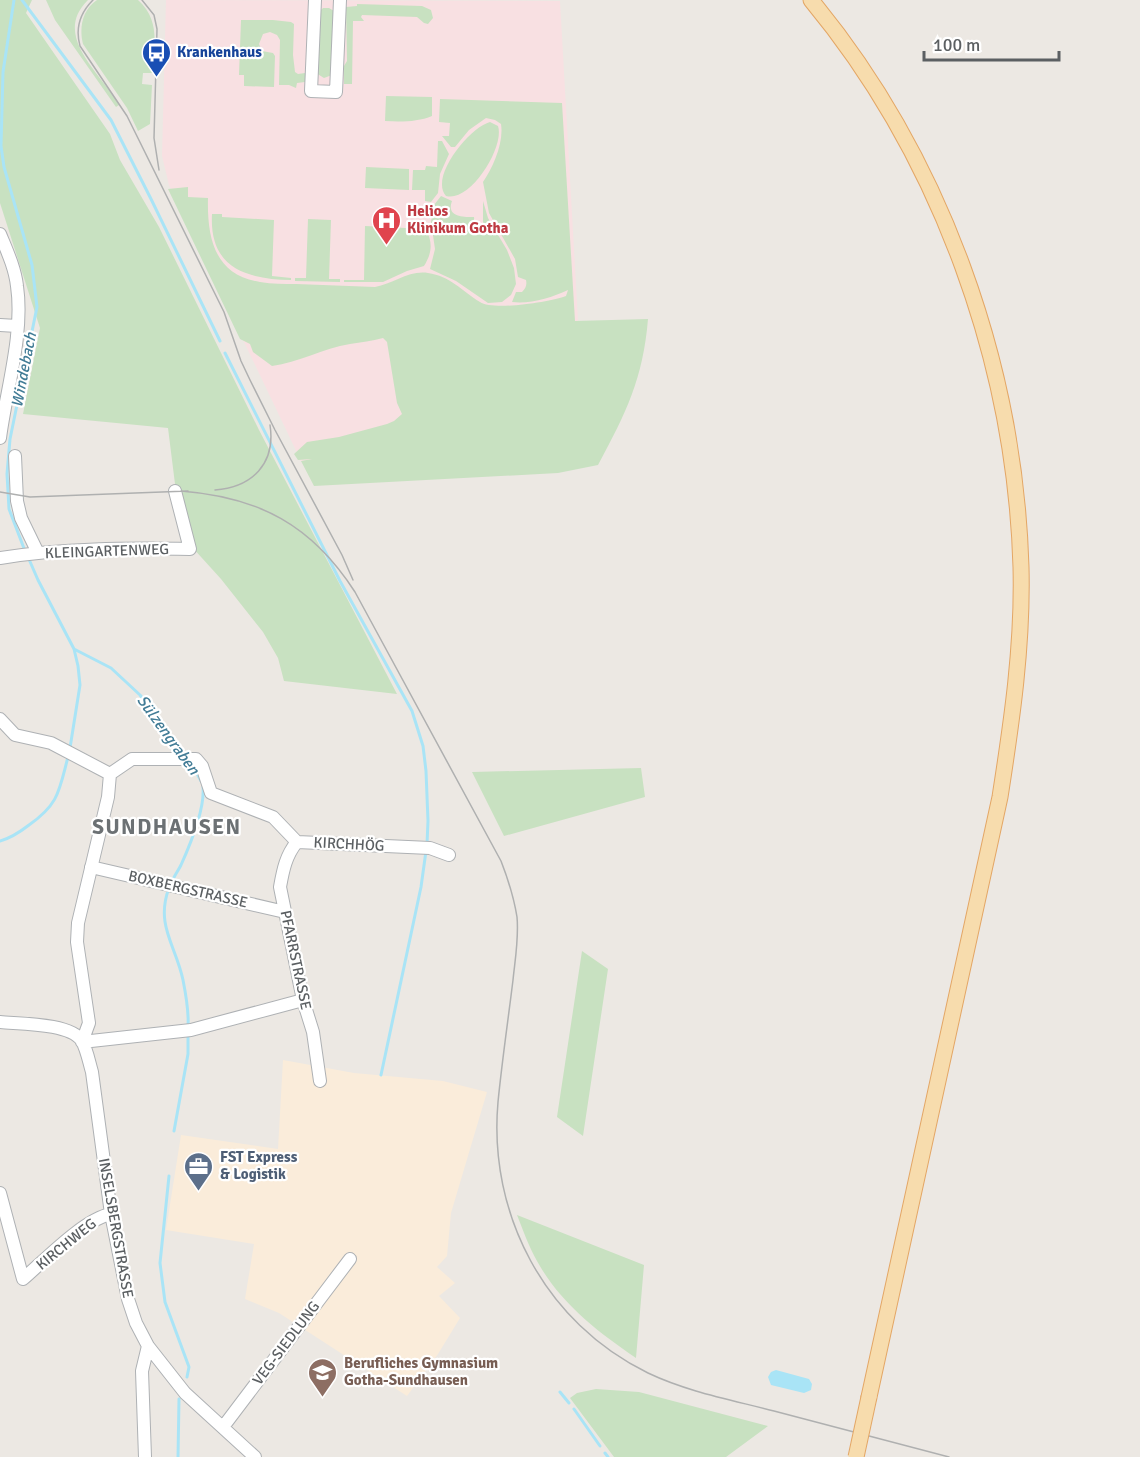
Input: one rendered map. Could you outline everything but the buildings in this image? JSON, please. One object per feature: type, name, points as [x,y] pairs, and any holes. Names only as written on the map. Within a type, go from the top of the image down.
[{"type":"main road","points":[[811,0],[884,104],[922,173],[960,262],[990,356],[1001,402],[1018,512],[1020,557],[1020,623],[1016,697],[1000,797],[856,1457]]},
{"type":"street","points":[[315,0],[311,91],[336,92],[340,0]]},
{"type":"street","points":[[0,234],[13,268],[18,296],[12,370],[0,438]]},
{"type":"street","points":[[0,325],[17,326]]},
{"type":"street","points":[[15,456],[17,501],[31,554]]},
{"type":"street","name":"KLEINGARTENWEG","points":[[0,558],[96,549],[190,549],[175,491]]},
{"type":"street","points":[[0,719],[15,735],[51,743],[110,774],[110,784],[78,923],[77,942],[89,1023],[82,1042]]},
{"type":"street","name":"KIRCHHÖG","points":[[110,774],[132,759],[196,759],[202,766],[211,793],[273,817],[297,842],[425,848],[449,855]]},
{"type":"street","name":"PFARRSTRASSE","points":[[297,842],[290,850],[283,869],[280,887],[303,1000],[313,1032],[320,1081]]},
{"type":"street","name":"BOXBERGSTRASSE","points":[[91,867],[285,912]]},
{"type":"street","points":[[82,1042],[189,1030],[303,1000]]},
{"type":"street","points":[[0,1023],[67,1030],[78,1036],[82,1042]]},
{"type":"street","name":"INSELSBERGSTRASSE","points":[[82,1042],[92,1072],[111,1214],[128,1299],[136,1323],[148,1346],[185,1393],[255,1457]]},
{"type":"street","name":"KIRCHWEG","points":[[0,1193],[23,1279],[66,1241],[101,1216],[111,1214]]},
{"type":"street","name":"VEG-SIEDLUNG","points":[[223,1427],[350,1259]]},
{"type":"street","points":[[145,1457],[142,1371],[148,1346]]},
{"type":"shaded area","name":"Helios Klinikum Gotha","points":[[166,0],[560,1],[578,321],[564,335],[559,318],[521,310],[516,320],[527,386],[529,424],[523,440],[506,454],[324,458],[301,461],[169,185],[162,156]]},
{"type":"shaded area","points":[[283,1060],[354,1073],[443,1081],[487,1092],[451,1213],[447,1256],[437,1267],[455,1283],[439,1296],[460,1318],[438,1354],[407,1396],[279,1313],[245,1299],[254,1244],[166,1230],[181,1135],[278,1149]]},
{"type":"green space","points":[[0,0],[32,0],[26,13],[110,134],[120,160],[159,227],[259,430],[397,694],[284,681],[278,658],[263,632],[192,547],[175,484],[168,428],[23,414],[40,328],[0,203]]},
{"type":"green space","points":[[46,0],[88,0],[78,14],[75,27],[77,41],[92,68],[119,105],[116,107],[55,20]]},
{"type":"green space","points":[[97,0],[138,0],[150,16],[153,25],[155,43],[152,73],[143,73],[142,84],[152,85],[150,124],[138,131],[127,108],[83,44],[81,32],[83,20],[88,9]]},
{"type":"green space","points":[[357,4],[422,6],[431,10],[433,18],[428,24],[417,17],[362,15],[364,21],[353,21],[352,84],[344,84],[344,66],[347,61],[346,7],[357,6]]},
{"type":"green space","points":[[323,8],[334,11],[332,75],[324,78],[316,73],[319,12]]},
{"type":"green space","points":[[241,20],[273,20],[294,24],[295,72],[305,73],[305,82],[297,83],[296,88],[279,85],[280,40],[277,35],[270,32],[263,34],[259,44],[262,51],[273,53],[275,56],[274,87],[244,86],[244,75],[239,75]]},
{"type":"green space","points":[[386,96],[432,97],[432,116],[415,120],[385,121]]},
{"type":"green space","points":[[440,99],[562,103],[575,321],[648,319],[642,360],[632,395],[598,465],[558,473],[314,486],[301,461],[312,459],[298,460],[294,454],[307,442],[339,437],[387,424],[402,414],[397,403],[387,342],[383,338],[340,346],[272,366],[253,352],[250,344],[240,339],[168,189],[188,187],[188,197],[208,198],[209,227],[216,252],[223,263],[245,278],[274,284],[375,287],[408,275],[428,273],[443,277],[487,305],[522,305],[566,296],[568,290],[541,300],[512,302],[516,292],[522,292],[524,289],[526,280],[518,277],[515,259],[489,213],[483,182],[497,154],[501,139],[501,124],[486,118],[469,130],[455,147],[451,147],[442,136],[449,136],[450,123],[439,122]]},
{"type":"green space","points":[[490,122],[498,126],[499,135],[484,172],[465,191],[455,196],[446,196],[442,188],[443,177],[454,154],[472,133]]},
{"type":"green space","points":[[438,141],[442,141],[449,154],[440,174],[438,193],[431,202],[425,201],[425,190],[412,190],[413,170],[425,170],[426,166],[437,167]]},
{"type":"green space","points":[[366,167],[409,169],[409,190],[365,188]]},
{"type":"green space","points":[[441,196],[452,201],[453,213],[474,217],[475,233],[483,232],[483,201],[488,218],[507,250],[514,268],[516,284],[511,295],[502,302],[488,303],[456,281],[430,269],[435,249],[431,222],[434,205]]},
{"type":"green space","points":[[212,214],[222,214],[222,217],[274,220],[272,276],[291,278],[291,280],[259,277],[234,267],[217,247]]},
{"type":"green space","points":[[308,219],[331,220],[329,279],[340,279],[340,282],[295,281],[295,278],[306,278]]},
{"type":"green space","points":[[365,226],[426,229],[431,248],[424,266],[383,282],[344,282],[344,280],[364,280]]},
{"type":"green space","points":[[641,768],[645,797],[504,836],[472,772]]},
{"type":"green space","points":[[582,951],[608,969],[583,1136],[557,1117]]},
{"type":"green space","points":[[517,1215],[644,1265],[636,1358],[581,1316],[557,1290],[534,1256]]},
{"type":"green space","points":[[596,1389],[639,1392],[768,1426],[726,1457],[614,1457],[570,1398],[577,1393]]},
{"type":"water","points":[[776,1370],[809,1379],[812,1384],[811,1390],[804,1393],[771,1385],[768,1377]]},
{"type":"waterway","name":"Windebach","points":[[14,0],[3,72],[1,146],[4,167],[32,265],[37,307],[10,439],[7,474],[9,509],[25,551]]},
{"type":"waterway","points":[[22,0],[111,120],[220,341]]},
{"type":"waterway","points":[[225,353],[340,581],[412,711],[423,746],[426,771],[427,844]]},
{"type":"waterway","name":"Windebach","points":[[28,557],[74,649],[78,666],[80,685],[70,748]]},
{"type":"waterway","name":"Sülzengraben","points":[[74,649],[111,668],[140,695],[160,721],[180,755]]},
{"type":"waterway","name":"Windebach","points":[[0,841],[19,832],[39,817],[52,803],[60,788],[68,757]]},
{"type":"waterway","name":"Sülzengraben","points":[[186,763],[196,772],[201,781]]},
{"type":"waterway","name":"Sülzengraben","points":[[172,882],[185,857],[196,827],[202,806],[203,787]]},
{"type":"waterway","points":[[381,1075],[421,887],[426,851]]},
{"type":"waterway","name":"Sülzengraben","points":[[169,888],[165,901],[165,924],[183,980],[188,1009],[188,1027]]},
{"type":"waterway","name":"Sülzengraben","points":[[174,1131],[188,1054],[188,1034]]},
{"type":"waterway","name":"Sülzengraben","points":[[169,1176],[160,1263],[165,1302],[189,1367],[187,1377]]},
{"type":"waterway","points":[[560,1392],[569,1403]]},
{"type":"waterway","name":"Sülzengraben","points":[[178,1457],[179,1399]]},
{"type":"waterway","points":[[574,1409],[600,1446]]},
{"type":"waterway","points":[[605,1453],[608,1457]]},
{"type":"tram line","points":[[93,0],[80,21],[78,33],[80,46],[127,116],[224,312],[250,380],[353,580]]},
{"type":"tram line","points":[[142,0],[154,15],[157,29],[154,138],[159,170]]},
{"type":"tram line","points":[[215,490],[240,484],[259,471],[269,451],[270,425]]},
{"type":"tram line","points":[[181,491],[209,494],[259,508],[302,532],[321,549],[355,592],[501,861],[514,903],[518,933],[498,1102],[497,1144],[503,1185],[514,1224],[531,1261],[553,1295],[580,1325],[612,1352],[663,1380],[710,1395],[949,1457]]},
{"type":"tram line","points":[[0,492],[30,497],[188,491]]},
{"type":"place","name":"Krankenhaus","points":[[156,78]]},
{"type":"place","name":"Helios Klinikum Gotha","points":[[386,246]]},
{"type":"place","name":"FST Express & Logistik","points":[[199,1192]]},
{"type":"place","name":"Berufliches Gymnasium Gotha-Sundhausen","points":[[323,1398]]},
{"type":"district","name":"SUNDHAUSEN","points":[[167,827]]}]
